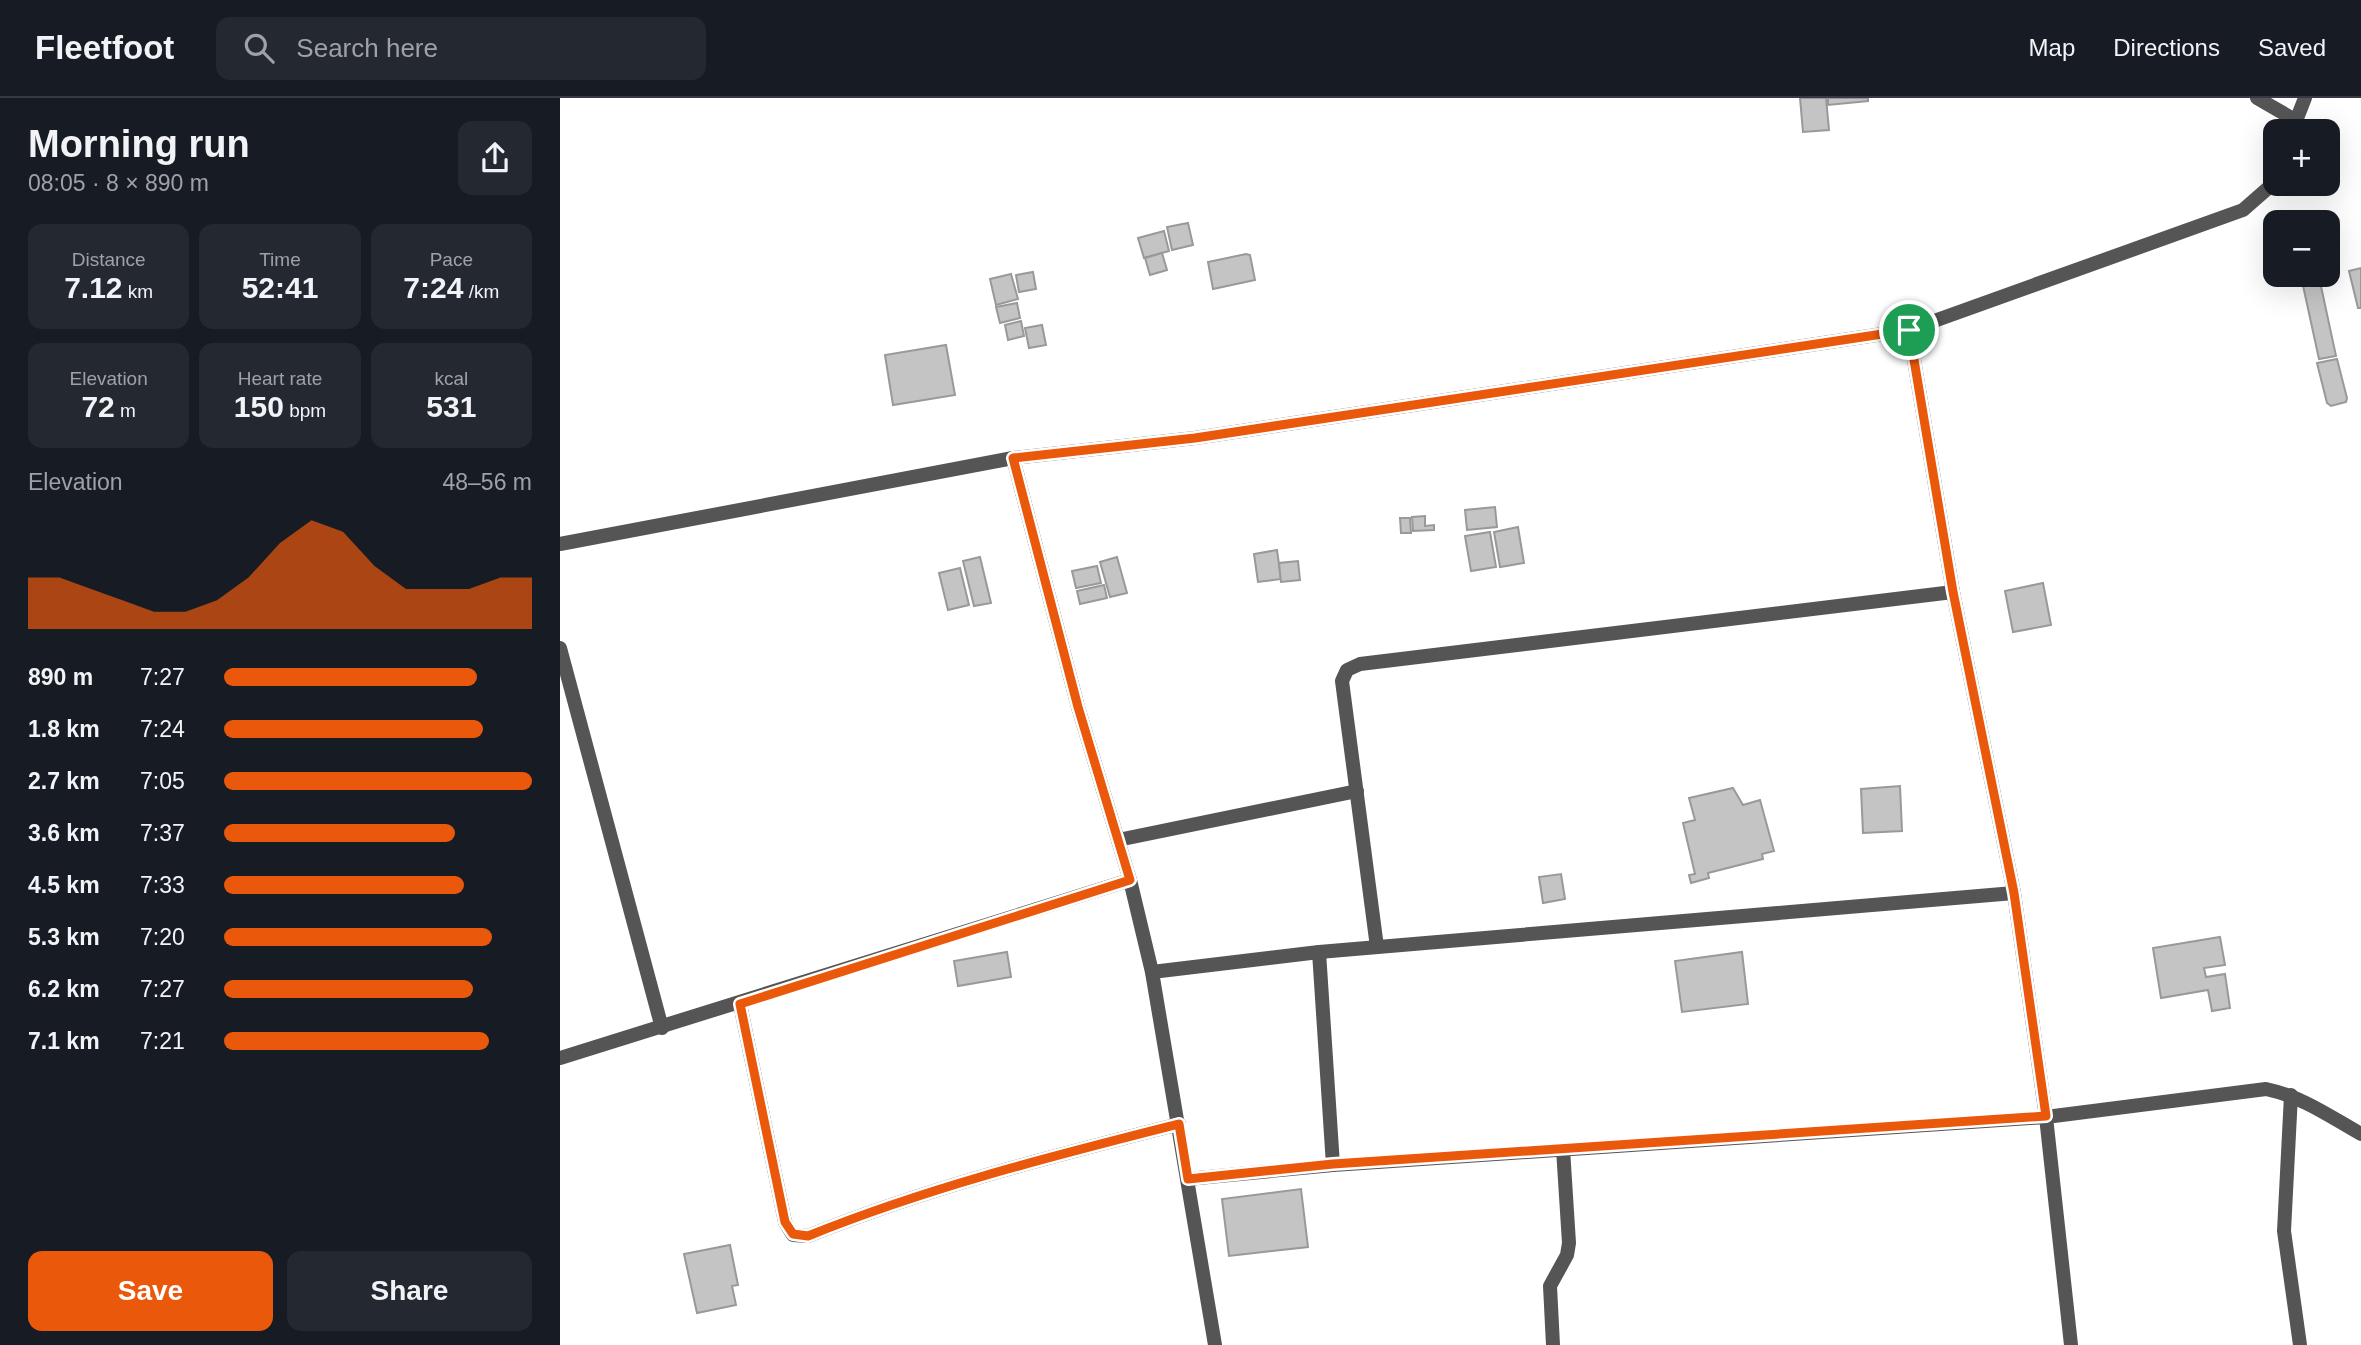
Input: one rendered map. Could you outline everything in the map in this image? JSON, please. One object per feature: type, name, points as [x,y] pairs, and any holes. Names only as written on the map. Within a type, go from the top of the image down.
[{"type":"street","points":[[2257,98],[2284,119]]},
{"type":"street","points":[[2296,119],[2305,98]]},
{"type":"street","points":[[560,544],[1013,458],[1195,438],[1909,330],[2243,210],[2263,192]]},
{"type":"street","points":[[1909,330],[1953,592],[2014,893],[2046,1116],[2071,1345]]},
{"type":"street","points":[[1013,458],[1078,707],[1130,880],[1152,972],[1215,1345]]},
{"type":"street","points":[[1377,947],[1342,681],[1347,670],[1360,664],[1953,592]]},
{"type":"street","points":[[560,648],[662,1028]]},
{"type":"street","points":[[1118,840],[1357,791]]},
{"type":"street","points":[[560,1058],[740,1004],[1130,880]]},
{"type":"street","points":[[1152,972],[1319,952],[2014,893]]},
{"type":"street","points":[[1319,952],[1333,1164]]},
{"type":"street","points":[[740,1004],[785,1222],[793,1234],[808,1236],[905,1199],[983,1174],[1179,1124]]},
{"type":"street","points":[[1188,1179],[1333,1164],[2046,1116],[2266,1089],[2291,1094],[2361,1134]]},
{"type":"street","points":[[2291,1094],[2284,1231],[2300,1345]]},
{"type":"street","points":[[1553,1345],[1550,1286],[1567,1255],[1569,1243],[1563,1149]]},
{"type":"building","points":[[1800,98],[1826,98],[1829,130],[1803,132]]},
{"type":"building","points":[[1828,98],[1868,98],[1868,101],[1828,105]]},
{"type":"building","points":[[1188,223],[1193,245],[1172,250],[1167,227]]},
{"type":"building","points":[[1164,231],[1169,251],[1144,258],[1138,238]]},
{"type":"building","points":[[1162,253],[1167,270],[1150,275],[1145,258]]},
{"type":"building","points":[[1250,255],[1255,280],[1213,289],[1208,262]]},
{"type":"building","points":[[2361,268],[2361,308],[2358,308],[2349,271]]},
{"type":"building","points":[[1033,272],[1036,289],[1019,292],[1016,275]]},
{"type":"building","points":[[1011,274],[1018,299],[996,305],[990,279]]},
{"type":"building","points":[[2303,287],[2321,287],[2336,356],[2319,359]]},
{"type":"building","points":[[1017,303],[1020,318],[1000,323],[996,307]]},
{"type":"building","points":[[1021,321],[1024,336],[1008,340],[1005,325]]},
{"type":"building","points":[[1042,325],[1046,345],[1029,348],[1025,328]]},
{"type":"building","points":[[946,345],[955,395],[893,405],[885,355]]},
{"type":"building","points":[[2337,359],[2347,398],[2346,402],[2331,406],[2327,403],[2317,363]]},
{"type":"building","points":[[1495,507],[1497,527],[1467,530],[1465,510]]},
{"type":"building","points":[[1425,516],[1425,526],[1434,525],[1434,530],[1413,531],[1412,517]]},
{"type":"building","points":[[1400,518],[1410,518],[1411,533],[1401,533]]},
{"type":"building","points":[[1518,527],[1524,563],[1500,567],[1494,532]]},
{"type":"building","points":[[1490,532],[1496,567],[1471,571],[1465,536]]},
{"type":"building","points":[[1277,550],[1281,579],[1258,582],[1254,554]]},
{"type":"building","points":[[980,557],[991,603],[974,606],[963,561]]},
{"type":"building","points":[[1117,557],[1127,593],[1110,597],[1100,562]]},
{"type":"building","points":[[1298,561],[1300,580],[1281,582],[1279,563]]},
{"type":"building","points":[[1097,566],[1101,583],[1076,588],[1072,571]]},
{"type":"building","points":[[960,568],[969,605],[948,610],[939,573]]},
{"type":"building","points":[[2043,583],[2051,625],[2013,632],[2005,591]]},
{"type":"building","points":[[1104,585],[1107,598],[1080,604],[1077,591]]},
{"type":"building","points":[[1900,786],[1902,831],[1863,833],[1861,789]]},
{"type":"building","points":[[1733,788],[1743,805],[1760,800],[1774,851],[1762,854],[1763,859],[1708,873],[1709,878],[1691,883],[1689,875],[1695,874],[1683,823],[1695,820],[1689,798]]},
{"type":"building","points":[[1561,874],[1565,899],[1543,903],[1539,877]]},
{"type":"building","points":[[2220,937],[2225,965],[2204,968],[2206,977],[2225,974],[2230,1008],[2212,1011],[2208,990],[2161,998],[2153,948]]},
{"type":"building","points":[[1007,952],[1011,977],[958,986],[954,961]]},
{"type":"building","points":[[1742,952],[1748,1004],[1682,1012],[1675,961]]},
{"type":"building","points":[[1301,1189],[1308,1247],[1229,1256],[1222,1199]]},
{"type":"building","points":[[730,1245],[738,1285],[732,1286],[736,1305],[697,1313],[684,1254]]},
{"type":"route","points":[[1909,330],[1953,592],[2014,893],[2046,1116],[1333,1164],[1188,1179],[1179,1124],[983,1174],[905,1199],[808,1236],[793,1234],[785,1222],[740,1004],[1130,880],[1078,707],[1013,458],[1195,438],[1909,330]]}]
